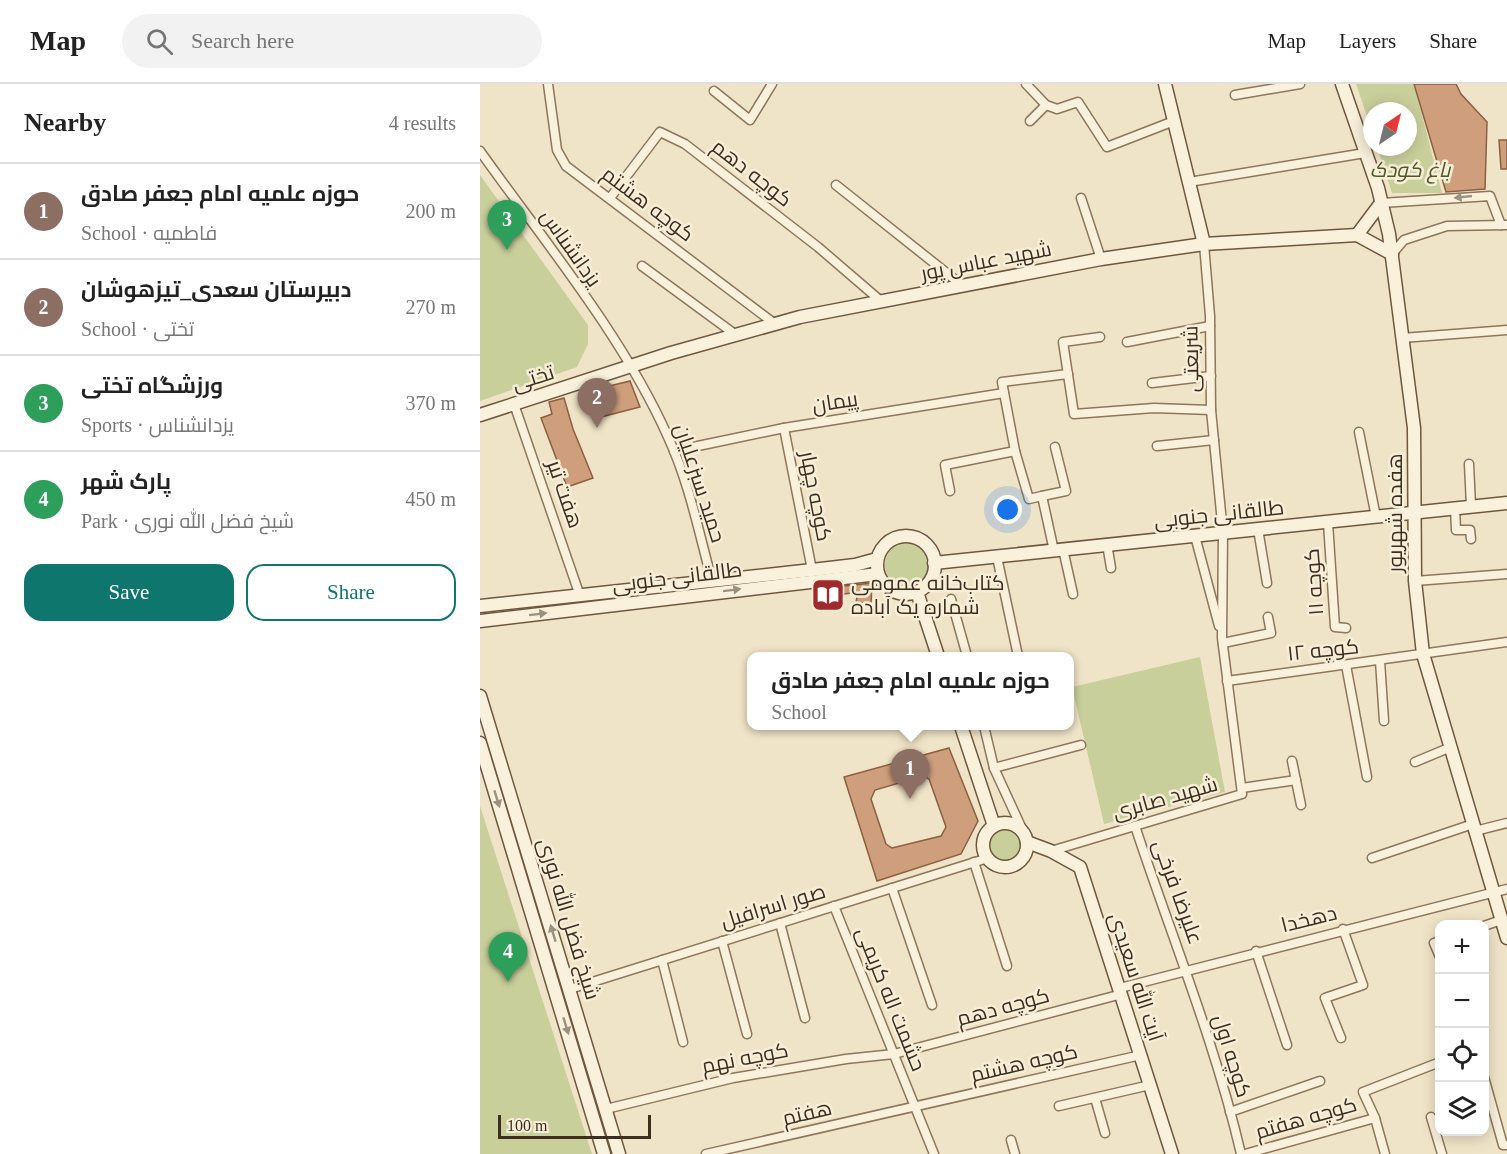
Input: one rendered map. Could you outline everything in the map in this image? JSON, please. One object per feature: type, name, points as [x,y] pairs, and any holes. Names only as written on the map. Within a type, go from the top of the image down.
[{"type":"street","name":"کوچه هشتم","points":[[548,84],[557,150],[566,166],[776,324]]},
{"type":"street","points":[[714,91],[750,120],[772,84]]},
{"type":"street","points":[[1026,84],[1046,105],[1057,110],[1078,102],[1107,147],[1174,121]]},
{"type":"street","name":"شریعتی","points":[[1165,84],[1204,244],[1210,326],[1211,410],[1223,533],[1222,641]]},
{"type":"street","points":[[1235,95],[1300,84]]},
{"type":"street","name":"هفده شهریور","points":[[1342,84],[1363,147]]},
{"type":"street","points":[[1030,121],[1046,105]]},
{"type":"street","name":"کوچه دهم","points":[[610,198],[660,132],[694,151],[818,247],[882,302]]},
{"type":"street","name":"یزدانشناس","points":[[480,151],[631,367]]},
{"type":"street","points":[[1189,182],[1363,153]]},
{"type":"street","name":"هفده شهریور","points":[[1366,156],[1382,203],[1392,255],[1414,428],[1416,513],[1414,580],[1423,654],[1507,938]]},
{"type":"street","points":[[836,184],[963,286]]},
{"type":"street","points":[[1490,196],[1504,225],[1447,226],[1404,240],[1392,255],[1357,235],[1382,203],[1490,196]]},
{"type":"street","points":[[1081,198],[1101,259]]},
{"type":"street","name":"شهید عباس پور","points":[[631,367],[776,324],[1101,259],[1204,244],[1357,235]]},
{"type":"street","points":[[642,266],[736,335]]},
{"type":"street","points":[[1127,342],[1210,326]]},
{"type":"street","points":[[1402,338],[1507,330]]},
{"type":"street","points":[[1100,337],[1063,342],[1074,414],[1154,408],[1211,410]]},
{"type":"street","name":"تختی","points":[[480,415],[631,367]]},
{"type":"street","name":"حمید سبزعلیان","points":[[631,367],[674,451],[712,581]]},
{"type":"street","points":[[1055,447],[1066,491],[1029,499],[1015,451],[1002,382],[1068,374]]},
{"type":"street","points":[[1152,383],[1211,376]]},
{"type":"street","name":"پیمان","points":[[674,451],[784,428],[1004,393]]},
{"type":"street","name":"هفت تیر","points":[[514,405],[580,596]]},
{"type":"street","name":"کوچه چهار","points":[[784,428],[812,570]]},
{"type":"street","points":[[1359,432],[1376,517]]},
{"type":"street","points":[[1157,446],[1214,440]]},
{"type":"street","points":[[950,491],[945,465],[1015,451]]},
{"type":"street","points":[[1469,464],[1471,506]]},
{"type":"street","points":[[1042,496],[1073,594]]},
{"type":"street","name":"طالقانی جنوبی","points":[[934,563],[1507,503]]},
{"type":"street","points":[[1455,508],[1456,530],[1470,530],[1471,539]]},
{"type":"street","name":"کوچه ۱۱","points":[[1328,523],[1335,627],[1346,628]]},
{"type":"street","points":[[1258,529],[1267,583]]},
{"type":"street","points":[[903,536],[912,537],[927,546],[934,563],[930,580],[917,592],[907,594],[889,589],[878,574],[877,559],[886,543],[903,536]]},
{"type":"street","points":[[1195,536],[1222,641],[1270,633],[1268,616]]},
{"type":"street","points":[[1107,544],[1111,568]]},
{"type":"street","points":[[997,557],[1017,652]]},
{"type":"street","name":"طالقانی جنوبی","points":[[480,606],[855,565],[877,559]]},
{"type":"street","name":"طالقانی جنوبی","points":[[480,621],[878,574]]},
{"type":"street","points":[[1414,580],[1507,574]]},
{"type":"street","points":[[917,592],[936,652]]},
{"type":"street","points":[[951,599],[966,652]]},
{"type":"street","name":"شهید صابری","points":[[1051,851],[1242,794],[1222,641]]},
{"type":"street","name":"کوچه ۱۲","points":[[1227,681],[1507,642]]},
{"type":"street","points":[[1380,661],[1384,721]]},
{"type":"street","points":[[1346,665],[1368,777]]},
{"type":"street","name":"شیخ فضل الله نوری","points":[[480,696],[619,1154]]},
{"type":"street","points":[[962,730],[994,826]]},
{"type":"street","points":[[985,730],[994,768],[1025,837],[1024,856],[1013,865],[999,866],[988,858],[984,851],[985,837],[994,826],[1006,823],[1025,837]]},
{"type":"street","name":"شیخ فضل الله نوری","points":[[480,743],[604,1154]]},
{"type":"street","points":[[994,768],[1081,745]]},
{"type":"street","points":[[1416,762],[1451,747]]},
{"type":"street","points":[[1292,761],[1301,805]]},
{"type":"street","points":[[1242,788],[1296,780]]},
{"type":"street","points":[[1372,858],[1474,827],[1507,823]]},
{"type":"street","name":"علیرضا فرخی","points":[[1135,826],[1186,970]]},
{"type":"street","name":"آیت الله سعیدی","points":[[1025,837],[1080,867],[1172,1154]]},
{"type":"street","name":"صور اسرافیل","points":[[570,989],[988,858]]},
{"type":"street","points":[[974,862],[1007,966]]},
{"type":"street","points":[[892,888],[932,1005]]},
{"type":"street","name":"دهخدا","points":[[1121,991],[1256,951],[1507,889]]},
{"type":"street","name":"حشمت اله کریمی","points":[[834,906],[934,1154]]},
{"type":"street","points":[[1489,924],[1501,920]]},
{"type":"street","points":[[780,923],[804,1017]]},
{"type":"street","points":[[1341,1038],[1325,998],[1362,985],[1343,929]]},
{"type":"street","points":[[722,941],[747,1034]]},
{"type":"street","points":[[1256,951],[1287,1045]]},
{"type":"street","points":[[662,960],[683,1042]]},
{"type":"street","name":"کوچه اول","points":[[1186,970],[1230,1112],[1240,1154]]},
{"type":"street","points":[[556,994],[570,989]]},
{"type":"street","name":"کوچه دهم","points":[[894,1054],[1121,991]]},
{"type":"street","name":"کوچه نهم","points":[[606,1109],[756,1074],[846,1059],[894,1054]]},
{"type":"street","name":"کوچه هشتم","points":[[915,1106],[1141,1055]]},
{"type":"street","points":[[1375,1118],[1363,1092],[1435,1064]]},
{"type":"street","points":[[1230,1112],[1320,1081]]},
{"type":"street","points":[[1486,1082],[1503,1145],[1507,1145]]},
{"type":"street","points":[[1059,1106],[1150,1085]]},
{"type":"street","points":[[1095,1098],[1105,1133]]},
{"type":"street","name":"هفتم","points":[[706,1154],[732,1151],[915,1106]]},
{"type":"street","name":"کوچه هفتم","points":[[1245,1154],[1375,1118],[1385,1154]]},
{"type":"street","points":[[1431,1118],[1442,1154]]},
{"type":"street","points":[[1011,1140],[1015,1154]]},
{"type":"green space","name":"باغ کودک","points":[[1356,84],[1414,84],[1442,193],[1392,193],[1380,156],[1417,156],[1417,102],[1363,102],[1363,105]]},
{"type":"green space","points":[[480,175],[588,325],[588,344],[577,367],[480,401]]},
{"type":"green space","points":[[907,543],[923,549],[929,565],[923,581],[907,587],[891,581],[885,565],[891,549]]},
{"type":"green space","points":[[1200,657],[1225,792],[1104,824],[1074,696],[1074,687]]},
{"type":"green space","points":[[480,806],[592,1154],[480,1154]]},
{"type":"green space","points":[[1005,829],[1016,834],[1021,845],[1016,856],[1005,861],[994,856],[989,845],[994,834]]},
{"type":"building","points":[[1414,84],[1456,84],[1461,94],[1487,122],[1485,189],[1446,192]]},
{"type":"building","points":[[1499,140],[1507,140],[1507,169],[1501,169]]},
{"type":"building","points":[[630,381],[640,407],[593,419],[585,392]]},
{"type":"building","points":[[564,398],[573,429],[593,478],[567,487],[541,418],[552,414],[549,402]]},
{"type":"building","name":"کتاب‌خانه عمومی شماره یک آباده","points":[[872,583],[871,604],[856,602],[858,592],[818,598],[817,589]]},
{"type":"building","points":[[949,748],[978,821],[961,854],[877,881],[844,777]],"holes":[[[923,776],[929,779],[946,827],[941,836],[892,848],[886,844],[871,799],[875,790]]]},
{"type":"place","name":"ورزشگاه تختی","points":[[507,250]]},
{"type":"place","name":"دبیرستان سعدی_تیزهوشان","points":[[597,428]]},
{"type":"place","name":"کتاب‌خانه عمومی شماره یک آباده","points":[[828,595]]},
{"type":"place","name":"حوزه علمیه امام جعفر صادق","points":[[910,799]]},
{"type":"place","name":"پارک شهر","points":[[508,982]]}]
